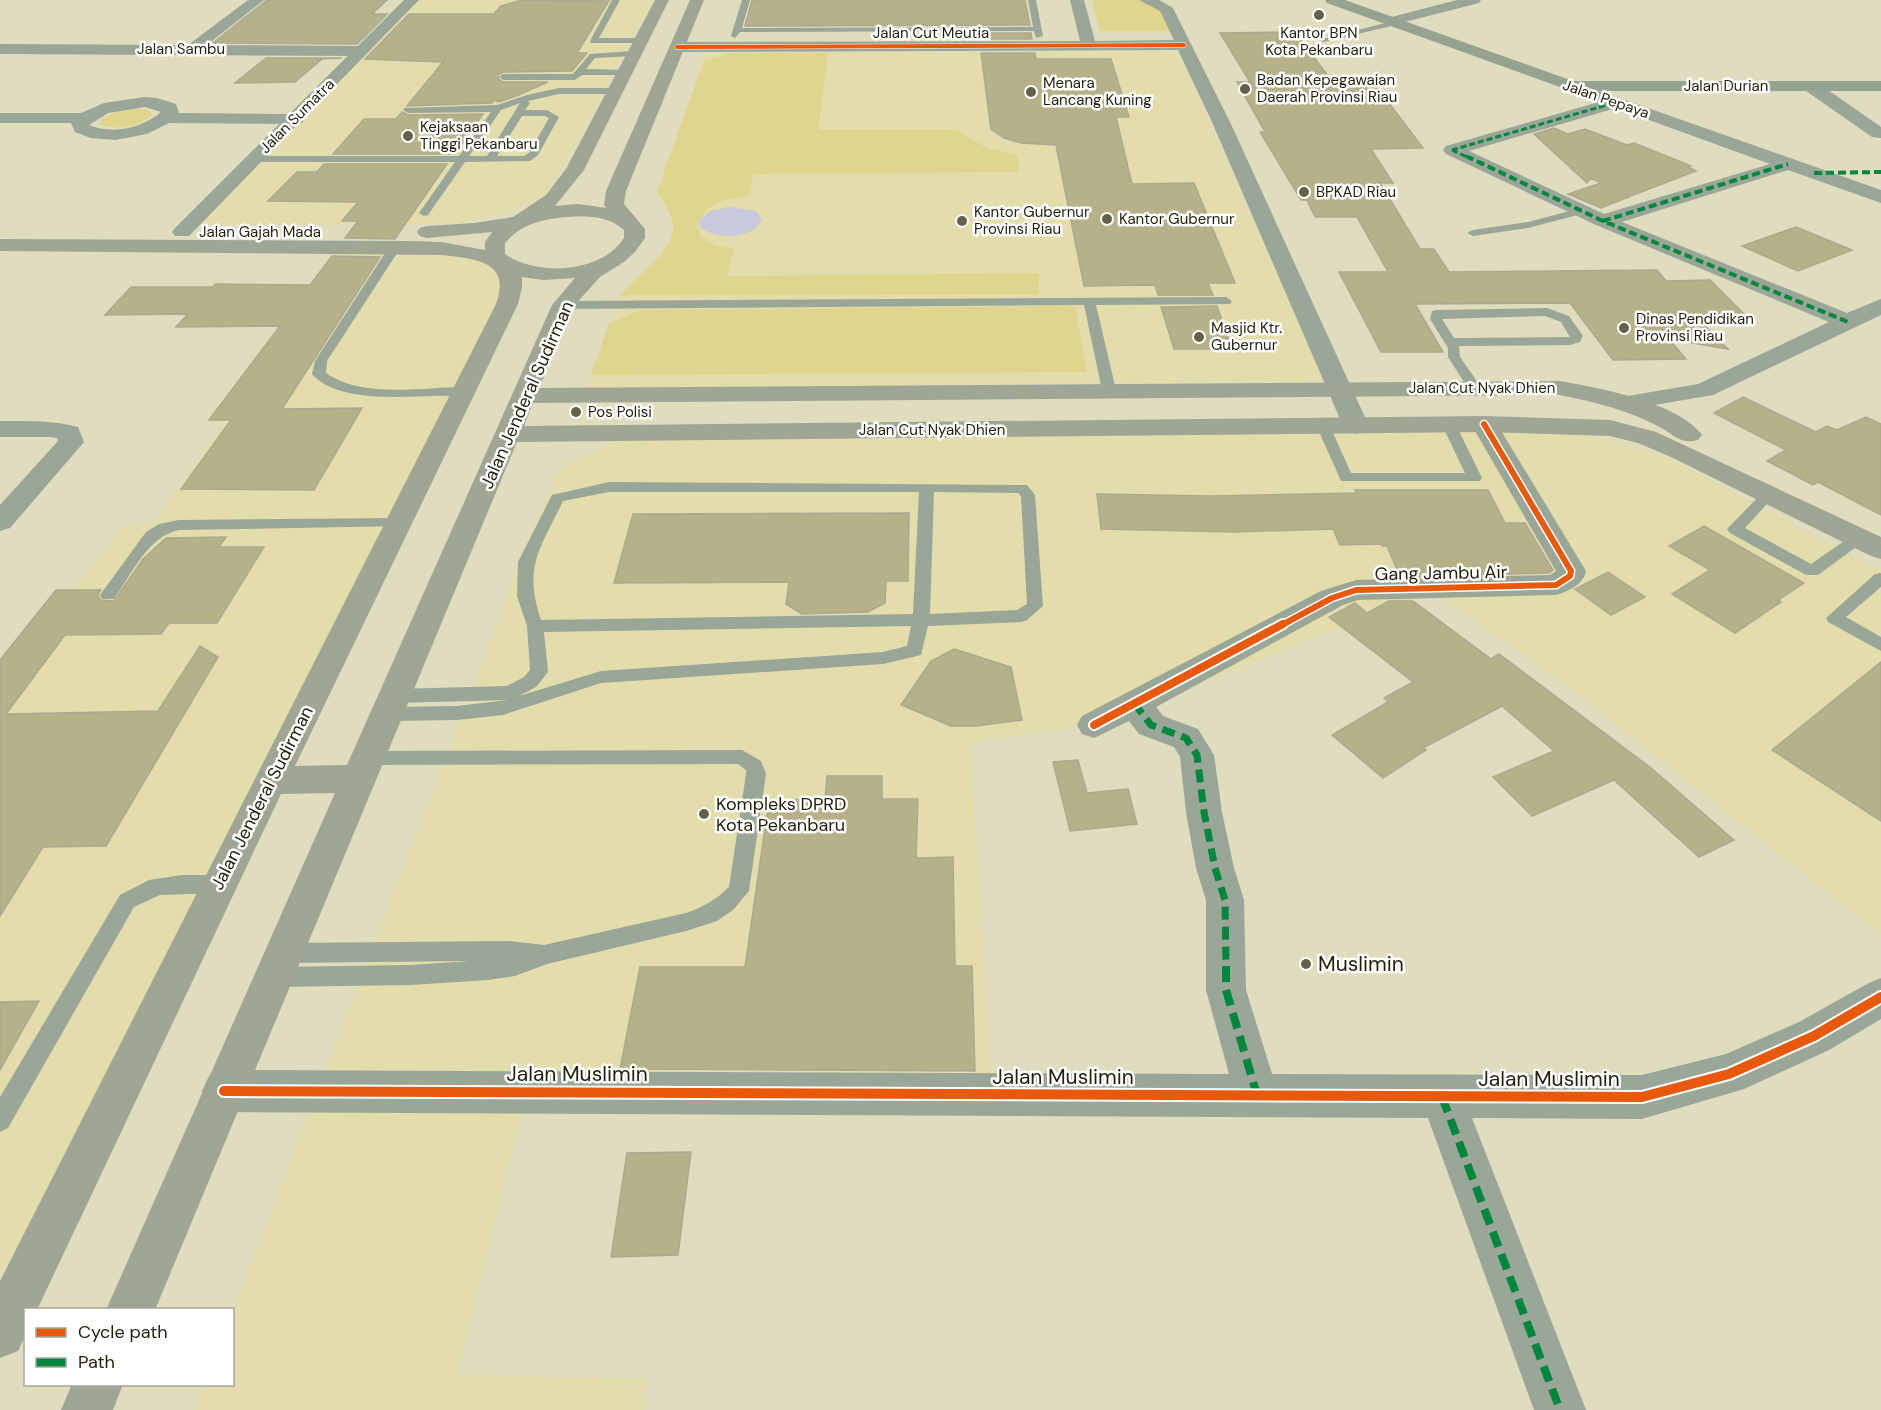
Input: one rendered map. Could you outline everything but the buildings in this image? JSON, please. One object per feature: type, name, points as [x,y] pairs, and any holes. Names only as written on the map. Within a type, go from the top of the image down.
[{"type":"main road","points":[[519,222],[542,209],[562,189],[575,170],[662,0]]},
{"type":"main road","points":[[616,258],[633,242],[635,234],[614,206],[615,191],[697,0]]},
{"type":"main road","name":"Jalan Pepaya","points":[[1332,0],[1571,86]]},
{"type":"main road","name":"Jalan Durian","points":[[1571,86],[1881,86]]},
{"type":"main road","name":"Jalan Gajah Mada","points":[[0,245],[182,232],[451,231],[519,222],[555,212],[578,210],[598,211],[626,220]]},
{"type":"main road","name":"Jalan Jenderal Sudirman","points":[[0,1333],[219,884],[507,304],[511,291],[511,275],[495,256],[495,242],[510,227],[519,222]]},
{"type":"main road","name":"Jalan Gajah Mada","points":[[0,232],[69,239],[395,247],[466,252],[489,257],[528,273],[547,274],[585,270],[616,258]]},
{"type":"main road","name":"Jalan Jenderal Sudirman","points":[[131,1308],[563,305],[592,272],[616,258]]},
{"type":"main road","name":"Jalan Cut Nyak Dhien","points":[[524,396],[1559,388],[1625,403],[1677,426],[1764,491]]},
{"type":"main road","points":[[592,433],[605,396]]},
{"type":"main road","name":"Jalan Cut Nyak Dhien","points":[[508,434],[1485,424],[1610,428],[1647,437],[1764,491]]},
{"type":"main road","points":[[1764,491],[1870,544]]},
{"type":"main road","points":[[271,780],[364,769]]},
{"type":"main road","points":[[87,1410],[97,1386]]},
{"type":"street","points":[[194,49],[256,0]]},
{"type":"street","name":"Jalan Sumatra","points":[[182,232],[412,0]]},
{"type":"street","points":[[1077,0],[1088,41]]},
{"type":"street","points":[[1146,0],[1166,8],[1182,40],[1221,122],[1356,426]]},
{"type":"street","points":[[1391,22],[1474,0]]},
{"type":"street","name":"Jalan Cut Meutia","points":[[680,42],[736,33],[1038,32],[1088,41]]},
{"type":"street","name":"Jalan Cut Meutia","points":[[680,42],[1182,40]]},
{"type":"street","name":"Jalan Sambu","points":[[0,49],[362,51]]},
{"type":"street","name":"Jalan Pepaya","points":[[1571,86],[1881,197]]},
{"type":"street","points":[[1812,87],[1878,133]]},
{"type":"street","points":[[0,118],[85,118],[118,105],[145,102],[157,103],[170,108],[170,113],[166,118]]},
{"type":"street","points":[[1617,102],[1452,150],[1603,221],[1848,322]]},
{"type":"street","points":[[85,118],[80,123],[81,128],[87,132],[113,134],[144,128],[166,118],[296,119]]},
{"type":"street","points":[[1603,221],[1788,164]]},
{"type":"street","points":[[1814,173],[1881,172]]},
{"type":"street","points":[[1625,403],[1704,390],[1881,306]]},
{"type":"street","name":"Gang Jambu Air","points":[[1094,725],[1332,598],[1356,590],[1556,585],[1564,581],[1571,572],[1485,424]]},
{"type":"street","points":[[0,429],[50,429],[69,432],[71,442],[0,522]]},
{"type":"street","points":[[1134,703],[1151,725],[1172,735],[1186,738],[1197,755],[1204,812],[1215,868],[1225,900],[1227,990],[1257,1095]]},
{"type":"street","name":"Jalan Muslimin","points":[[224,1090],[1642,1097],[1729,1074],[1814,1036],[1881,997]]},
{"type":"street","points":[[1442,1097],[1560,1410]]},
{"type":"lane","points":[[616,0],[594,41],[637,48]]},
{"type":"lane","points":[[736,33],[746,0]]},
{"type":"lane","points":[[1032,0],[1038,32]]},
{"type":"lane","points":[[1323,40],[1391,22]]},
{"type":"lane","points":[[503,77],[572,77],[593,56],[637,48]]},
{"type":"lane","points":[[579,72],[624,72]]},
{"type":"lane","points":[[408,110],[478,110],[498,108],[534,96],[612,94]]},
{"type":"lane","points":[[490,160],[519,113],[534,96]]},
{"type":"lane","points":[[424,213],[498,108]]},
{"type":"lane","points":[[255,159],[490,160],[531,158],[554,117],[547,113],[519,113]]},
{"type":"lane","points":[[1473,233],[1537,224],[1581,211]]},
{"type":"lane","points":[[395,247],[321,361],[319,374],[327,382],[341,388],[364,391],[465,391]]},
{"type":"lane","points":[[1089,301],[1109,390]]},
{"type":"lane","points":[[563,305],[1226,301]]},
{"type":"lane","points":[[1450,342],[1570,341],[1576,339],[1577,336],[1565,319],[1547,312],[1436,314],[1436,318],[1450,342],[1455,348],[1454,357],[1473,387]]},
{"type":"lane","points":[[1324,427],[1346,478],[1475,478],[1449,425]]},
{"type":"lane","points":[[392,705],[510,693],[519,690],[539,672],[535,626],[525,596],[526,562],[557,498],[609,487],[1022,488],[1028,495],[1035,606],[1021,616],[921,620],[535,626]]},
{"type":"lane","points":[[392,705],[457,713],[503,708],[601,677],[883,658],[915,651],[921,620],[927,487]]},
{"type":"lane","points":[[1764,491],[1735,529],[1812,571],[1870,544]]},
{"type":"lane","points":[[108,595],[151,536],[164,528],[179,525],[399,524]]},
{"type":"lane","points":[[1881,578],[1834,618],[1881,645]]},
{"type":"lane","points":[[278,965],[370,977],[488,970],[515,966],[547,954],[686,922],[710,914],[740,891],[756,774],[754,766],[742,757],[364,769]]},
{"type":"lane","points":[[0,1120],[127,901],[143,890],[165,884],[219,884]]},
{"type":"shaded area","points":[[413,0],[653,0],[552,186],[540,197],[521,207],[495,216],[451,224],[191,225]]},
{"type":"shaded area","points":[[1092,0],[1143,0],[1163,8],[1173,31],[1100,31]]},
{"type":"shaded area","name":"Kantor Gubernur Provinsi Riau","points":[[1178,52],[1325,381],[587,389],[620,295],[666,249],[673,231],[669,212],[657,192],[706,53]]},
{"type":"shaded area","points":[[731,53],[828,53],[818,130],[956,130],[987,148],[1017,155],[1019,172],[753,174],[749,195],[717,203],[706,211],[696,227],[707,241],[734,249],[727,276],[1038,273],[1039,294],[620,295],[659,257],[671,239],[672,221],[657,192],[704,61]]},
{"type":"shaded area","points":[[144,109],[152,112],[152,115],[134,125],[112,127],[100,124],[102,118],[121,110]]},
{"type":"shaded area","points":[[333,253],[443,254],[474,259],[493,269],[510,296],[37,1238],[0,1270],[0,684],[124,525],[152,525],[224,423],[206,422]]},
{"type":"shaded area","points":[[1075,306],[1087,372],[591,375],[609,324],[640,310]]},
{"type":"shaded area","points":[[1543,432],[1603,438],[1651,451],[1881,571],[1881,935],[1569,687],[1432,591],[1102,723],[971,742],[992,1107],[521,1114],[457,1375],[647,1379],[644,1410],[194,1410],[204,1386],[234,1386],[234,1308],[531,535],[557,476],[565,465],[613,442],[635,438]]},
{"type":"water","points":[[730,207],[756,211],[762,219],[751,231],[732,236],[712,234],[699,225],[699,220],[710,211]]},
{"type":"marked path","points":[[1452,150],[1617,102]]},
{"type":"marked path","points":[[1452,150],[1603,221],[1848,322]]},
{"type":"marked path","points":[[1603,221],[1788,164]]},
{"type":"marked path","points":[[1814,173],[1881,172]]},
{"type":"marked path","points":[[1134,703],[1151,725],[1186,738],[1197,755],[1204,812],[1215,868],[1225,900],[1226,990],[1257,1095]]},
{"type":"marked path","points":[[1442,1097],[1560,1410]]},
{"type":"cycle path","points":[[677,47],[1184,45]]},
{"type":"cycle path","points":[[1094,725],[1332,598],[1356,590],[1556,585],[1570,576],[1571,571],[1484,424]]},
{"type":"cycle path","points":[[224,1091],[1642,1097],[1729,1074],[1814,1036],[1881,997]]},
{"type":"place","name":"Kantor BPN Kota Pekanbaru","points":[[1319,15]]},
{"type":"place","name":"Badan Kepegawaian Daerah Provinsi Riau","points":[[1245,89]]},
{"type":"place","name":"Menara Lancang Kuning","points":[[1031,92]]},
{"type":"place","name":"Kejaksaan Tinggi Pekanbaru","points":[[408,136]]},
{"type":"place","name":"BPKAD Riau","points":[[1304,192]]},
{"type":"place","name":"Kantor Gubernur","points":[[1107,219]]},
{"type":"place","name":"Kantor Gubernur Provinsi Riau","points":[[962,221]]},
{"type":"place","name":"Dinas Pendidikan Provinsi Riau","points":[[1624,328]]},
{"type":"place","name":"Masjid Ktr. Gubernur","points":[[1199,337]]},
{"type":"place","name":"Pos Polisi","points":[[576,412]]},
{"type":"place","name":"Kompleks DPRD Kota Pekanbaru","points":[[704,814]]},
{"type":"place","name":"Muslimin","points":[[1306,964]]}]
